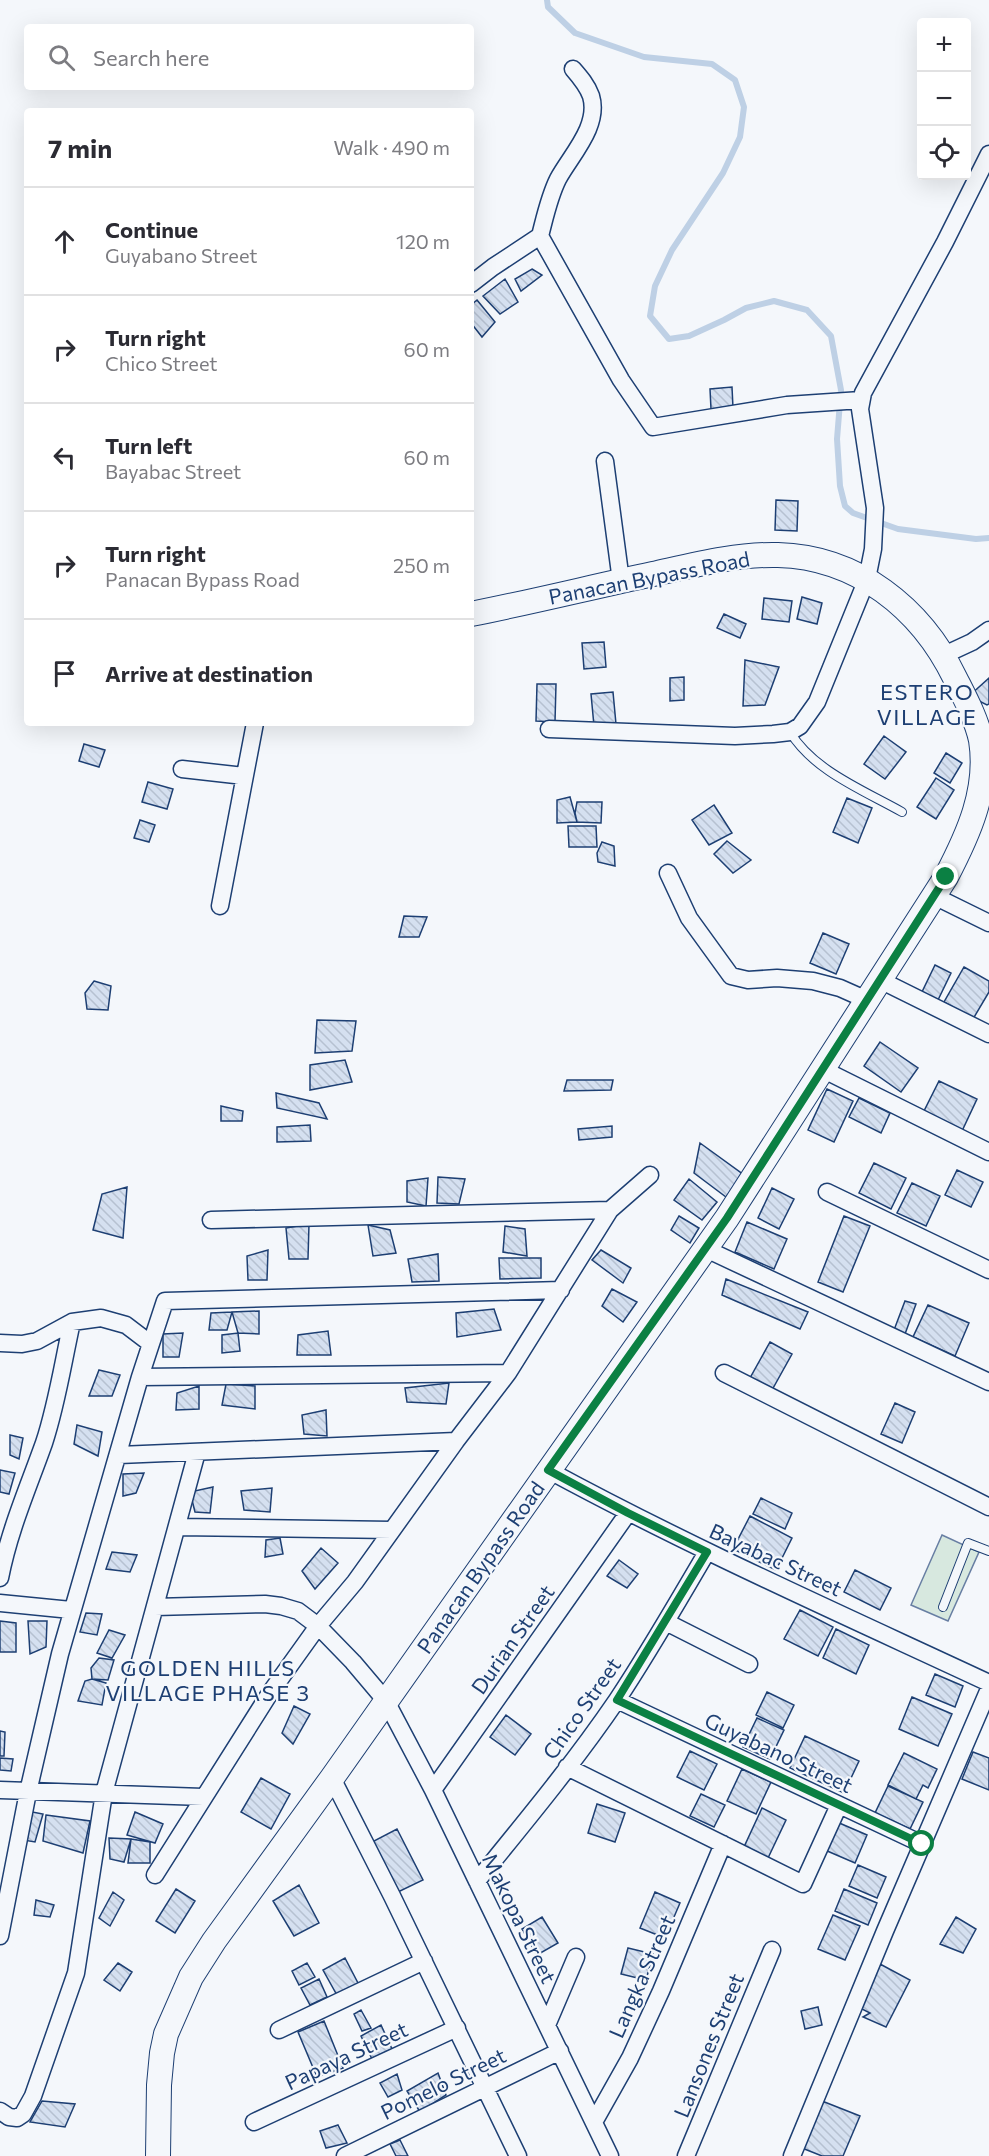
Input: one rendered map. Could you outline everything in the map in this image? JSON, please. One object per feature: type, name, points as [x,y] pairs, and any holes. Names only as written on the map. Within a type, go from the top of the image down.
[{"type":"main road","name":"Panacan Bypass Road","points":[[158,2156],[162,2053],[166,2034],[191,1977],[213,1941],[332,1778],[706,1249],[765,1161],[934,896],[968,836],[981,798],[985,765],[981,740],[971,712],[944,655],[917,621],[894,598],[867,579],[825,561],[800,556],[776,555],[719,561],[474,613]]},
{"type":"street","points":[[474,282],[540,236],[559,178],[590,123],[591,97],[586,85],[573,69]]},
{"type":"street","points":[[540,236],[621,381],[653,428],[770,407],[856,400],[863,393],[945,242],[989,154]]},
{"type":"street","points":[[549,729],[735,736],[790,732],[800,726],[817,702],[867,579],[875,531],[875,508],[856,400]]},
{"type":"street","points":[[605,461],[621,581]]},
{"type":"street","points":[[944,655],[972,642],[989,630]]},
{"type":"street","points":[[220,906],[254,726]]},
{"type":"street","points":[[182,769],[244,776]]},
{"type":"street","points":[[668,873],[689,918],[731,976],[748,980],[777,978],[813,981],[840,988],[867,1000]]},
{"type":"street","points":[[934,896],[989,923]]},
{"type":"street","points":[[880,980],[989,1034]]},
{"type":"street","points":[[822,1069],[989,1152]]},
{"type":"street","points":[[155,1875],[270,1693],[318,1626],[355,1582],[508,1373],[610,1210],[650,1176]]},
{"type":"street","points":[[827,1192],[989,1270]]},
{"type":"street","points":[[211,1220],[610,1210]]},
{"type":"street","points":[[706,1249],[989,1382]]},
{"type":"street","points":[[0,1936],[28,1792],[71,1610],[165,1301],[561,1290]]},
{"type":"street","points":[[0,1343],[22,1344],[36,1341],[72,1322],[101,1318],[126,1325],[151,1344]]},
{"type":"street","points":[[0,1578],[10,1538],[50,1421],[72,1322]]},
{"type":"street","points":[[140,1377],[508,1373]]},
{"type":"street","points":[[724,1373],[989,1508]]},
{"type":"street","points":[[119,1455],[456,1441]]},
{"type":"street","points":[[0,2111],[14,2118],[24,2114],[33,2096],[76,1973],[104,1793],[197,1452]]},
{"type":"street","name":"Bayabac Street","points":[[548,1470],[707,1552],[989,1683]]},
{"type":"street","name":"Durian Street","points":[[433,1790],[628,1513]]},
{"type":"street","points":[[177,1527],[392,1530]]},
{"type":"street","name":"Chico Street","points":[[477,1881],[617,1700],[707,1552]]},
{"type":"street","points":[[0,1603],[71,1610]]},
{"type":"street","name":"Makopa Street","points":[[155,1607],[273,1605],[298,1611],[318,1626],[386,1701],[433,1790],[610,2156]]},
{"type":"street","points":[[666,1622],[749,1664]]},
{"type":"street","points":[[792,2156],[989,1689]]},
{"type":"street","name":"Guyabano Street","points":[[617,1700],[922,1844]]},
{"type":"street","points":[[567,1767],[803,1884],[839,1805]]},
{"type":"street","points":[[332,1778],[486,2087],[516,2155]]},
{"type":"street","points":[[0,1790],[203,1797]]},
{"type":"street","name":"Langka Street","points":[[594,2122],[630,2058],[723,1844]]},
{"type":"street","name":"Lansones Street","points":[[686,2156],[772,1950]]},
{"type":"street","points":[[547,2025],[576,1957]]},
{"type":"street","points":[[279,2030],[424,1961]]},
{"type":"street","name":"Papaya Street","points":[[254,2122],[457,2028]]},
{"type":"street","name":"Pomelo Street","points":[[345,2156],[560,2051]]},
{"type":"lane","points":[[790,732],[806,754],[820,765],[902,812]]},
{"type":"lane","points":[[943,1607],[968,1543],[989,1551]]},
{"type":"shaded area","points":[[942,1535],[979,1552],[948,1621],[911,1605]]},
{"type":"building","points":[[532,269],[542,275],[521,291],[515,279]]},
{"type":"building","points":[[505,279],[518,302],[500,314],[483,296]]},
{"type":"building","points":[[477,300],[495,322],[482,337],[474,327],[474,302]]},
{"type":"building","points":[[732,387],[733,408],[711,409],[710,389]]},
{"type":"building","points":[[776,500],[798,501],[797,531],[775,530]]},
{"type":"building","points":[[802,597],[822,603],[817,624],[797,619]]},
{"type":"building","points":[[764,598],[792,601],[789,622],[762,619]]},
{"type":"building","points":[[724,614],[746,624],[740,638],[717,628]]},
{"type":"building","points":[[604,642],[606,667],[584,669],[582,643]]},
{"type":"building","points":[[745,660],[779,667],[765,705],[743,706]]},
{"type":"building","points":[[684,677],[684,700],[670,701],[670,678]]},
{"type":"building","points":[[989,678],[989,704],[987,705],[969,696]]},
{"type":"building","points":[[537,684],[556,684],[555,722],[536,721]]},
{"type":"building","points":[[613,692],[616,724],[594,726],[591,694]]},
{"type":"building","points":[[884,736],[906,752],[885,779],[864,764]]},
{"type":"building","points":[[84,744],[105,750],[99,767],[79,761]]},
{"type":"building","points":[[946,753],[962,763],[950,783],[934,773]]},
{"type":"building","points":[[936,778],[954,790],[936,819],[917,807]]},
{"type":"building","points":[[148,782],[173,789],[167,809],[142,802]]},
{"type":"building","points":[[570,797],[577,822],[557,823],[557,800]]},
{"type":"building","points":[[847,798],[872,808],[858,843],[833,832]]},
{"type":"building","points":[[577,802],[602,802],[601,823],[577,822],[575,813]]},
{"type":"building","points":[[714,805],[732,833],[709,845],[692,820]]},
{"type":"building","points":[[140,820],[155,825],[149,842],[134,838]]},
{"type":"building","points":[[568,826],[596,826],[597,847],[569,847]]},
{"type":"building","points":[[727,841],[751,860],[733,873],[714,854]]},
{"type":"building","points":[[602,842],[614,846],[615,866],[598,862],[597,853]]},
{"type":"building","points":[[404,916],[427,917],[419,937],[399,937]]},
{"type":"building","points":[[823,933],[849,944],[836,974],[810,963]]},
{"type":"building","points":[[935,965],[951,973],[937,1002],[921,994]]},
{"type":"building","points":[[964,967],[989,981],[989,992],[973,1019],[944,1002]]},
{"type":"building","points":[[94,981],[111,986],[108,1010],[87,1009],[85,993]]},
{"type":"building","points":[[317,1020],[356,1021],[352,1051],[315,1053]]},
{"type":"building","points":[[880,1042],[918,1068],[901,1092],[864,1066]]},
{"type":"building","points":[[345,1060],[352,1082],[310,1090],[310,1065]]},
{"type":"building","points":[[567,1080],[613,1080],[611,1090],[564,1091]]},
{"type":"building","points":[[939,1081],[977,1099],[962,1131],[923,1113]]},
{"type":"building","points":[[827,1089],[853,1101],[834,1142],[808,1130]]},
{"type":"building","points":[[276,1093],[319,1103],[327,1119],[277,1108]]},
{"type":"building","points":[[859,1098],[890,1113],[881,1133],[849,1117]]},
{"type":"building","points":[[221,1106],[243,1111],[242,1121],[221,1121]]},
{"type":"building","points":[[310,1125],[311,1141],[277,1142],[277,1127]]},
{"type":"building","points":[[612,1126],[612,1137],[579,1140],[578,1129]]},
{"type":"building","points":[[700,1143],[744,1175],[726,1197],[694,1173]]},
{"type":"building","points":[[874,1163],[906,1178],[891,1209],[859,1193]]},
{"type":"building","points":[[957,1170],[983,1182],[971,1207],[945,1195]]},
{"type":"building","points":[[438,1177],[465,1179],[459,1204],[437,1203]]},
{"type":"building","points":[[428,1178],[426,1206],[407,1202],[407,1181]]},
{"type":"building","points":[[689,1179],[717,1202],[702,1220],[674,1200]]},
{"type":"building","points":[[912,1183],[940,1196],[926,1226],[897,1213]]},
{"type":"building","points":[[127,1187],[123,1238],[93,1230],[102,1194]]},
{"type":"building","points":[[772,1188],[794,1199],[779,1229],[758,1218]]},
{"type":"building","points":[[679,1216],[699,1228],[690,1243],[671,1230]]},
{"type":"building","points":[[844,1216],[870,1226],[843,1292],[818,1282]]},
{"type":"building","points":[[747,1222],[787,1239],[774,1269],[735,1252]]},
{"type":"building","points":[[309,1224],[308,1259],[289,1259],[286,1228]]},
{"type":"building","points":[[368,1225],[390,1230],[396,1253],[373,1256]]},
{"type":"building","points":[[505,1226],[525,1229],[527,1256],[503,1252]]},
{"type":"building","points":[[268,1250],[267,1280],[248,1280],[247,1256]]},
{"type":"building","points":[[601,1250],[631,1268],[623,1283],[592,1260]]},
{"type":"building","points":[[438,1254],[439,1281],[412,1282],[408,1259]]},
{"type":"building","points":[[499,1258],[541,1258],[541,1278],[500,1279]]},
{"type":"building","points":[[726,1279],[808,1312],[800,1329],[722,1295]]},
{"type":"building","points":[[612,1289],[637,1302],[623,1322],[602,1306]]},
{"type":"building","points":[[905,1301],[916,1304],[905,1334],[894,1330]]},
{"type":"building","points":[[928,1305],[969,1323],[955,1356],[913,1337]]},
{"type":"building","points":[[494,1309],[501,1330],[457,1337],[456,1313]]},
{"type":"building","points":[[259,1311],[259,1334],[238,1333],[232,1312]]},
{"type":"building","points":[[232,1312],[227,1330],[209,1330],[211,1313]]},
{"type":"building","points":[[328,1331],[331,1355],[297,1355],[298,1335]]},
{"type":"building","points":[[183,1333],[179,1357],[163,1357],[163,1334]]},
{"type":"building","points":[[238,1333],[240,1351],[222,1353],[222,1335]]},
{"type":"building","points":[[770,1342],[792,1354],[772,1390],[750,1378]]},
{"type":"building","points":[[99,1370],[120,1375],[112,1396],[89,1396]]},
{"type":"building","points":[[449,1383],[446,1404],[407,1402],[405,1388]]},
{"type":"building","points":[[226,1384],[255,1386],[255,1409],[222,1405]]},
{"type":"building","points":[[199,1386],[199,1409],[176,1410],[177,1393]]},
{"type":"building","points":[[895,1403],[915,1412],[902,1443],[881,1434]]},
{"type":"building","points":[[326,1410],[327,1436],[304,1434],[302,1415]]},
{"type":"building","points":[[77,1425],[102,1432],[98,1456],[74,1444]]},
{"type":"building","points":[[10,1435],[23,1438],[19,1459],[10,1455]]},
{"type":"building","points":[[0,1470],[15,1473],[9,1494],[0,1492]]},
{"type":"building","points":[[144,1473],[136,1493],[123,1496],[123,1474]]},
{"type":"building","points":[[213,1487],[210,1513],[195,1512],[190,1492]]},
{"type":"building","points":[[272,1488],[270,1512],[244,1510],[241,1491]]},
{"type":"building","points":[[761,1498],[792,1513],[785,1529],[753,1514]]},
{"type":"building","points":[[750,1516],[792,1538],[776,1570],[733,1549]]},
{"type":"building","points":[[280,1538],[283,1554],[265,1557],[266,1540]]},
{"type":"building","points":[[321,1548],[338,1563],[315,1589],[302,1571]]},
{"type":"building","points":[[112,1552],[137,1555],[130,1572],[106,1569]]},
{"type":"building","points":[[619,1560],[638,1574],[627,1588],[607,1576]]},
{"type":"building","points":[[855,1570],[891,1588],[880,1610],[844,1592]]},
{"type":"building","points":[[800,1610],[833,1627],[818,1656],[784,1639]]},
{"type":"building","points":[[86,1613],[102,1614],[97,1635],[80,1632]]},
{"type":"building","points":[[0,1621],[16,1623],[16,1652],[0,1652]]},
{"type":"building","points":[[28,1621],[47,1621],[46,1647],[30,1654]]},
{"type":"building","points":[[836,1629],[869,1645],[856,1674],[823,1658]]},
{"type":"building","points":[[109,1630],[125,1635],[112,1658],[97,1653]]},
{"type":"building","points":[[99,1658],[114,1660],[108,1680],[92,1679],[91,1668]]},
{"type":"building","points":[[935,1674],[963,1686],[955,1707],[926,1695]]},
{"type":"building","points":[[92,1679],[106,1683],[102,1705],[78,1701],[85,1681]]},
{"type":"building","points":[[767,1692],[794,1705],[783,1728],[756,1715]]},
{"type":"building","points":[[912,1697],[952,1714],[938,1746],[899,1729]]},
{"type":"building","points":[[294,1706],[310,1714],[293,1744],[282,1733]]},
{"type":"building","points":[[506,1715],[531,1734],[515,1755],[490,1737]]},
{"type":"building","points":[[757,1718],[784,1730],[770,1759],[743,1747]]},
{"type":"building","points":[[0,1731],[5,1732],[4,1756],[0,1756]]},
{"type":"building","points":[[805,1736],[859,1761],[844,1793],[790,1768]]},
{"type":"building","points":[[690,1751],[717,1764],[704,1790],[677,1777]]},
{"type":"building","points":[[973,1752],[989,1758],[989,1790],[962,1779]]},
{"type":"building","points":[[904,1753],[937,1769],[928,1788],[923,1785],[916,1799],[888,1785]]},
{"type":"building","points":[[0,1758],[13,1759],[11,1771],[0,1770]]},
{"type":"building","points":[[742,1769],[771,1782],[756,1814],[727,1801]]},
{"type":"building","points":[[261,1778],[290,1794],[271,1829],[241,1812]]},
{"type":"building","points":[[888,1786],[923,1802],[910,1829],[875,1813]]},
{"type":"building","points":[[701,1794],[725,1805],[714,1827],[690,1816]]},
{"type":"building","points":[[597,1804],[625,1813],[615,1842],[588,1833]]},
{"type":"building","points":[[762,1808],[786,1820],[768,1858],[744,1847]]},
{"type":"building","points":[[27,1811],[43,1814],[35,1842],[23,1840]]},
{"type":"building","points":[[135,1812],[163,1824],[155,1843],[127,1835]]},
{"type":"building","points":[[46,1815],[90,1821],[83,1853],[43,1841]]},
{"type":"building","points":[[837,1822],[867,1835],[855,1863],[825,1850]]},
{"type":"building","points":[[397,1829],[423,1880],[398,1892],[372,1842]]},
{"type":"building","points":[[109,1838],[131,1839],[124,1862],[110,1859]]},
{"type":"building","points":[[131,1839],[150,1842],[150,1863],[128,1863]]},
{"type":"building","points":[[858,1865],[886,1877],[877,1898],[849,1886]]},
{"type":"building","points":[[299,1885],[319,1923],[294,1936],[273,1901]]},
{"type":"building","points":[[176,1889],[195,1901],[175,1933],[156,1921]]},
{"type":"building","points":[[844,1889],[877,1903],[868,1925],[835,1911]]},
{"type":"building","points":[[113,1892],[124,1900],[110,1926],[99,1918]]},
{"type":"building","points":[[655,1892],[680,1903],[665,1938],[640,1928]]},
{"type":"building","points":[[36,1900],[54,1905],[50,1917],[34,1915]]},
{"type":"building","points":[[833,1915],[860,1926],[845,1960],[818,1949]]},
{"type":"building","points":[[542,1917],[558,1943],[537,1955],[522,1929]]},
{"type":"building","points":[[956,1917],[976,1929],[963,1953],[940,1944]]},
{"type":"building","points":[[628,1948],[653,1954],[646,1980],[621,1974]]},
{"type":"building","points":[[345,1958],[359,1985],[338,1997],[323,1970]]},
{"type":"building","points":[[118,1963],[132,1972],[120,1991],[104,1980]]},
{"type":"building","points":[[307,1963],[315,1977],[299,1985],[292,1971]]},
{"type":"building","points":[[880,1964],[910,1980],[886,2027],[863,2017],[870,2013],[858,2007]]},
{"type":"building","points":[[319,1979],[327,1997],[310,2005],[301,1988]]},
{"type":"building","points":[[818,2007],[822,2025],[805,2029],[801,2011]]},
{"type":"building","points":[[361,2010],[371,2028],[362,2031],[354,2014]]},
{"type":"building","points":[[324,2021],[343,2068],[317,2077],[298,2032]]},
{"type":"building","points":[[381,2025],[392,2049],[372,2059],[361,2036]]},
{"type":"building","points":[[438,2073],[446,2095],[420,2112],[407,2091]]},
{"type":"building","points":[[397,2074],[402,2090],[388,2097],[380,2083]]},
{"type":"building","points":[[42,2101],[75,2104],[65,2127],[30,2122]]},
{"type":"building","points":[[822,2101],[860,2116],[843,2156],[822,2156],[802,2148]]},
{"type":"building","points":[[338,2125],[347,2143],[326,2148],[320,2131]]},
{"type":"building","points":[[400,2140],[408,2156],[396,2156],[390,2144]]},
{"type":"waterway","points":[[547,0],[548,7],[575,33],[644,57],[712,64],[735,80],[744,107],[740,137],[723,173],[672,250],[655,286],[650,316],[669,339],[689,336],[746,308],[774,301],[807,310],[831,336],[841,390],[837,439],[840,486],[845,506],[853,513],[898,529],[976,539],[989,538]]},
{"type":"district","name":"ESTERO VILLAGE","points":[[927,704]]},
{"type":"district","name":"GOLDEN HILLS VILLAGE PHASE 3","points":[[208,1680]]},
{"type":"route","points":[[922,1844],[617,1700],[707,1552],[548,1470],[727,1218],[946,877]]}]
